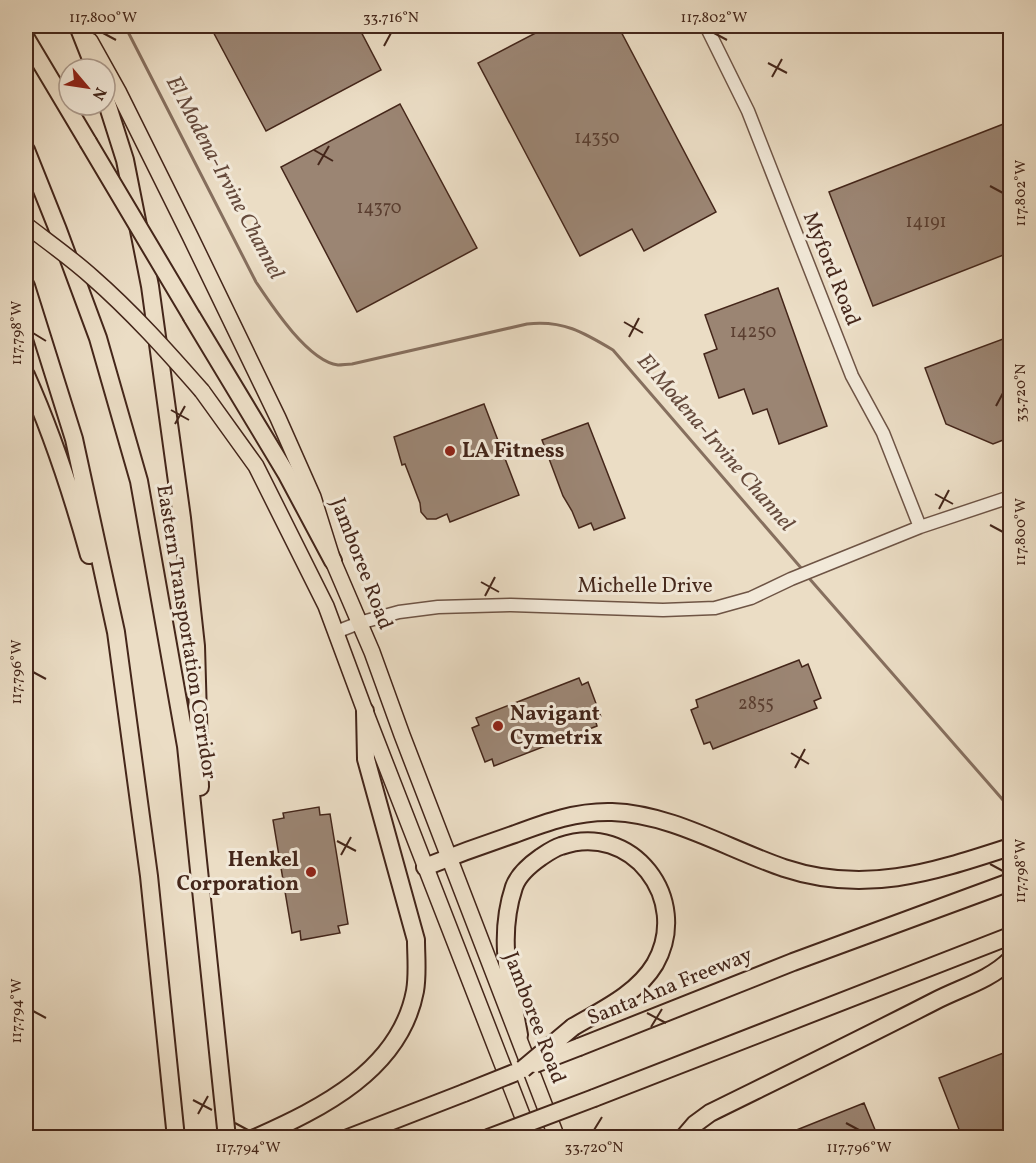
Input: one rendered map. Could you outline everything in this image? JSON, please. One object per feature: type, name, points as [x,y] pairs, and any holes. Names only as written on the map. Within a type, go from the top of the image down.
[{"type":"highway","points":[[80,26],[91,57]]},
{"type":"highway","name":"Jamboree Road","points":[[80,26],[119,93],[278,418],[313,497],[333,561],[372,652],[557,1137]]},
{"type":"highway","points":[[26,38],[286,473],[333,561]]},
{"type":"highway","points":[[111,117],[125,160],[150,286],[182,518],[196,646],[200,793],[196,846]]},
{"type":"highway","name":"Eastern Transportation Corridor","points":[[26,150],[98,338],[139,481],[186,746],[227,1137]]},
{"type":"highway","points":[[26,225],[110,293],[154,337],[201,391],[256,466],[321,596],[336,632],[531,1137]]},
{"type":"highway","points":[[26,286],[74,439],[116,632],[149,876],[176,1137]]},
{"type":"highway","points":[[26,375],[50,432],[76,508],[124,680]]},
{"type":"highway","points":[[261,1135],[333,1097],[360,1080],[375,1067],[390,1049],[403,1026],[415,991],[416,940],[366,759],[365,711]]},
{"type":"highway","points":[[425,867],[562,817],[612,812],[637,815],[666,823],[784,868],[818,878],[856,882],[895,879],[922,873],[1007,848]]},
{"type":"highway","points":[[519,1035],[505,960],[506,919],[514,884],[533,862],[561,846],[580,842],[597,842],[620,849],[640,862],[656,879],[664,900],[668,921],[665,941],[655,964],[624,996],[573,1027],[523,1069]]},
{"type":"highway","name":"Santa Ana Freeway","points":[[348,1137],[793,962],[1011,882]]},
{"type":"highway","points":[[488,1137],[1011,936]]},
{"type":"highway","points":[[682,1137],[710,1113],[951,993],[999,972],[1011,960]]},
{"type":"highway","points":[[519,1137],[538,1119]]},
{"type":"street","name":"Myford Road","points":[[706,26],[748,111],[852,376],[883,433],[920,527]]},
{"type":"street","name":"Michelle Drive","points":[[336,632],[399,612],[455,606],[584,606],[663,610],[715,608],[751,598],[791,579],[920,527],[1011,497]]},
{"type":"building","points":[[210,26],[358,26],[381,70],[266,131]]},
{"type":"building","points":[[549,26],[618,26],[716,212],[644,251],[632,229],[580,256],[478,63]]},
{"type":"building","points":[[400,104],[477,248],[357,312],[281,167]]},
{"type":"building","points":[[1006,123],[1011,133],[1011,252],[873,306],[829,192]]},
{"type":"building","points":[[778,288],[827,426],[779,444],[767,409],[753,414],[744,389],[719,398],[704,354],[717,349],[705,315]]},
{"type":"building","points":[[1011,336],[1011,437],[993,444],[946,424],[925,368]]},
{"type":"building","name":"LA Fitness","points":[[484,404],[519,495],[450,522],[447,514],[436,519],[427,519],[421,512],[420,503],[405,464],[402,465],[394,437]]},
{"type":"building","points":[[588,423],[625,518],[594,530],[591,523],[579,528],[563,496],[542,440]]},
{"type":"building","points":[[799,660],[802,667],[808,664],[821,698],[814,701],[817,708],[713,749],[710,742],[704,744],[691,710],[698,707],[696,700]]},
{"type":"building","points":[[579,678],[582,685],[588,682],[601,717],[595,719],[597,726],[494,766],[492,759],[485,762],[472,728],[479,725],[476,718]]},
{"type":"building","name":"Henkel Corporation","points":[[319,807],[320,815],[330,814],[348,924],[338,926],[340,933],[301,940],[300,931],[292,933],[273,820],[284,818],[283,813]]},
{"type":"building","points":[[1011,1050],[1011,1137],[962,1137],[939,1078]]},
{"type":"building","points":[[864,1103],[878,1137],[779,1137]]},
{"type":"waterway","name":"El Modena-Irvine Channel","points":[[125,26],[256,282],[292,331],[315,354],[338,365],[352,364],[527,324],[551,324],[582,333],[613,350],[802,569]]},
{"type":"waterway","name":"El Modena-Irvine Channel","points":[[808,577],[1010,808]]},
{"type":"place","name":"LA Fitness","points":[[450,451]]},
{"type":"place","name":"Navigant Cymetrix","points":[[498,726]]},
{"type":"place","name":"Henkel Corporation","points":[[311,872]]}]
